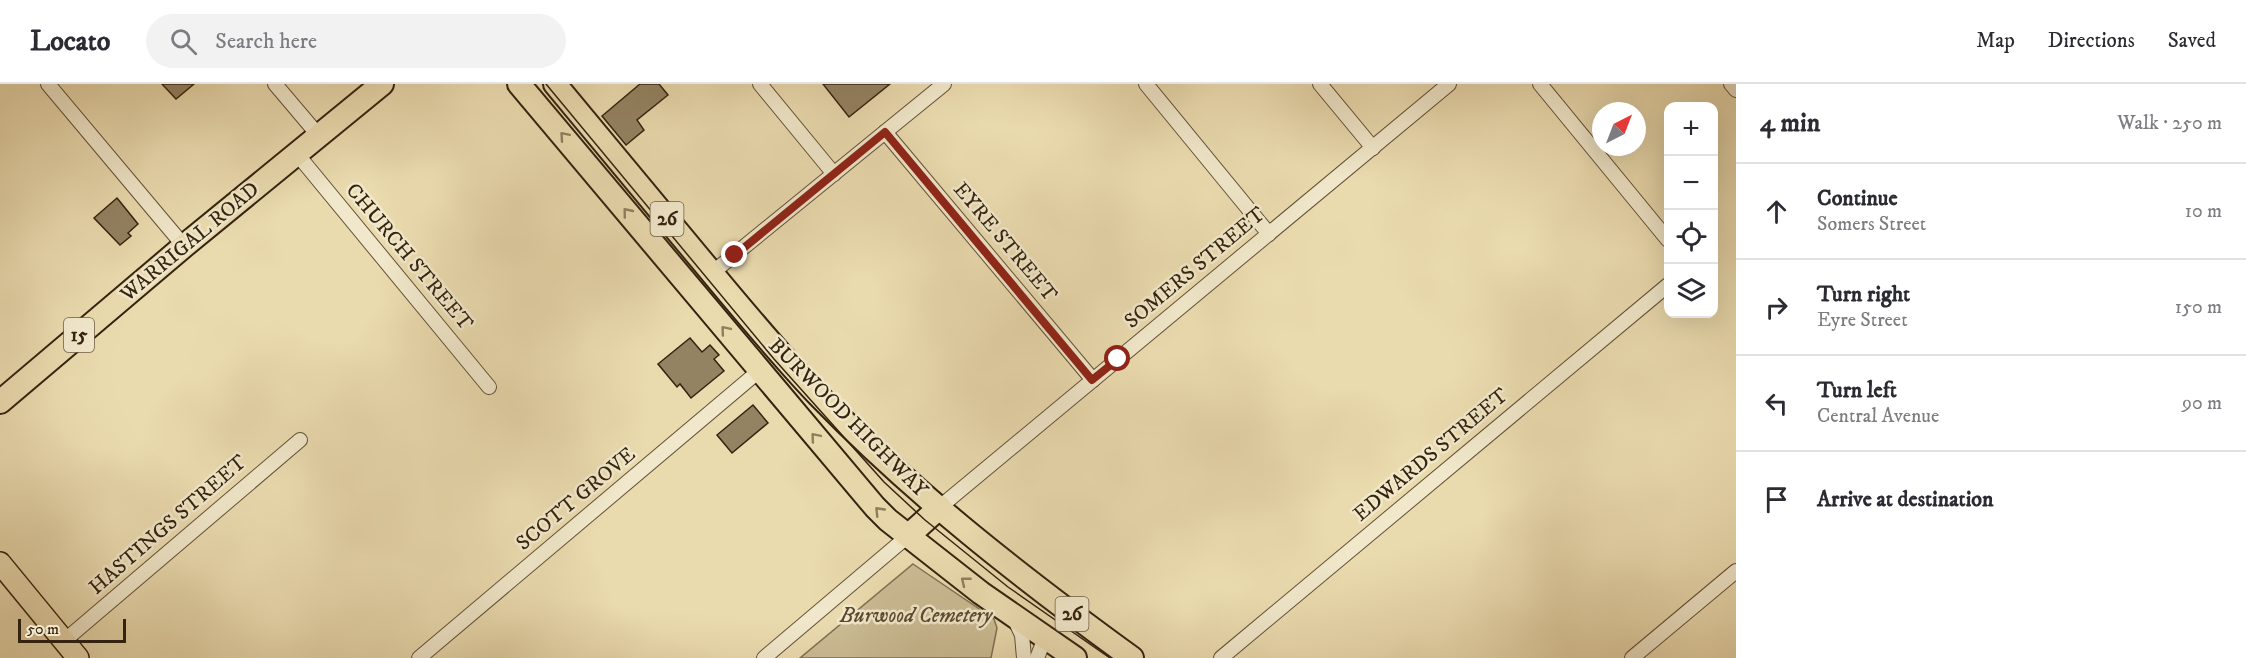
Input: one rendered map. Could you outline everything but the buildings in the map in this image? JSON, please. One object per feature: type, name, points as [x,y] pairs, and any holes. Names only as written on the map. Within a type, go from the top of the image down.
[{"type":"highway","name":"WARRIGAL ROAD","points":[[0,402],[184,246],[382,84]]},
{"type":"highway","name":"BURWOOD HIGHWAY","points":[[519,84],[572,144],[759,371],[888,520],[1012,616],[1041,648],[1075,658]]},
{"type":"highway","name":"BURWOOD HIGHWAY","points":[[555,84],[780,354],[858,434],[1012,568],[1132,658]]},
{"type":"highway","points":[[690,289],[712,273]]},
{"type":"highway","points":[[759,371],[780,354]]},
{"type":"highway","points":[[908,536],[940,507]]},
{"type":"highway","points":[[1012,568],[1028,588],[1045,623],[1041,648]]},
{"type":"main road","points":[[0,563],[78,658]]},
{"type":"street","points":[[48,84],[184,246]]},
{"type":"street","points":[[275,84],[319,136]]},
{"type":"street","points":[[760,84],[834,174]]},
{"type":"street","points":[[712,273],[944,84]]},
{"type":"street","points":[[1146,84],[1269,234]]},
{"type":"street","points":[[1320,84],[1373,148]]},
{"type":"street","name":"SOMERS STREET","points":[[940,507],[1449,84]]},
{"type":"street","points":[[1540,84],[1664,235]]},
{"type":"street","points":[[1731,84],[1736,90]]},
{"type":"street","name":"EYRE STREET","points":[[885,132],[1092,380]]},
{"type":"street","name":"CHURCH STREET","points":[[297,154],[489,387]]},
{"type":"street","name":"EDWARDS STREET","points":[[1221,658],[1664,288]]},
{"type":"street","name":"SCOTT GROVE","points":[[419,658],[759,371]]},
{"type":"street","name":"HASTINGS STREET","points":[[64,641],[300,440]]},
{"type":"street","points":[[764,658],[908,536]]},
{"type":"street","points":[[1632,658],[1736,572]]},
{"type":"street","points":[[1012,616],[1022,635],[1024,658]]},
{"type":"green space","name":"Burwood Cemetery","points":[[913,564],[994,619],[997,628],[991,658],[800,658]]},
{"type":"tram line","points":[[546,84],[774,359],[884,482],[925,520],[1008,587],[1110,658]]},
{"type":"route","points":[[735,255],[885,132],[1092,380],[1118,359]]}]
